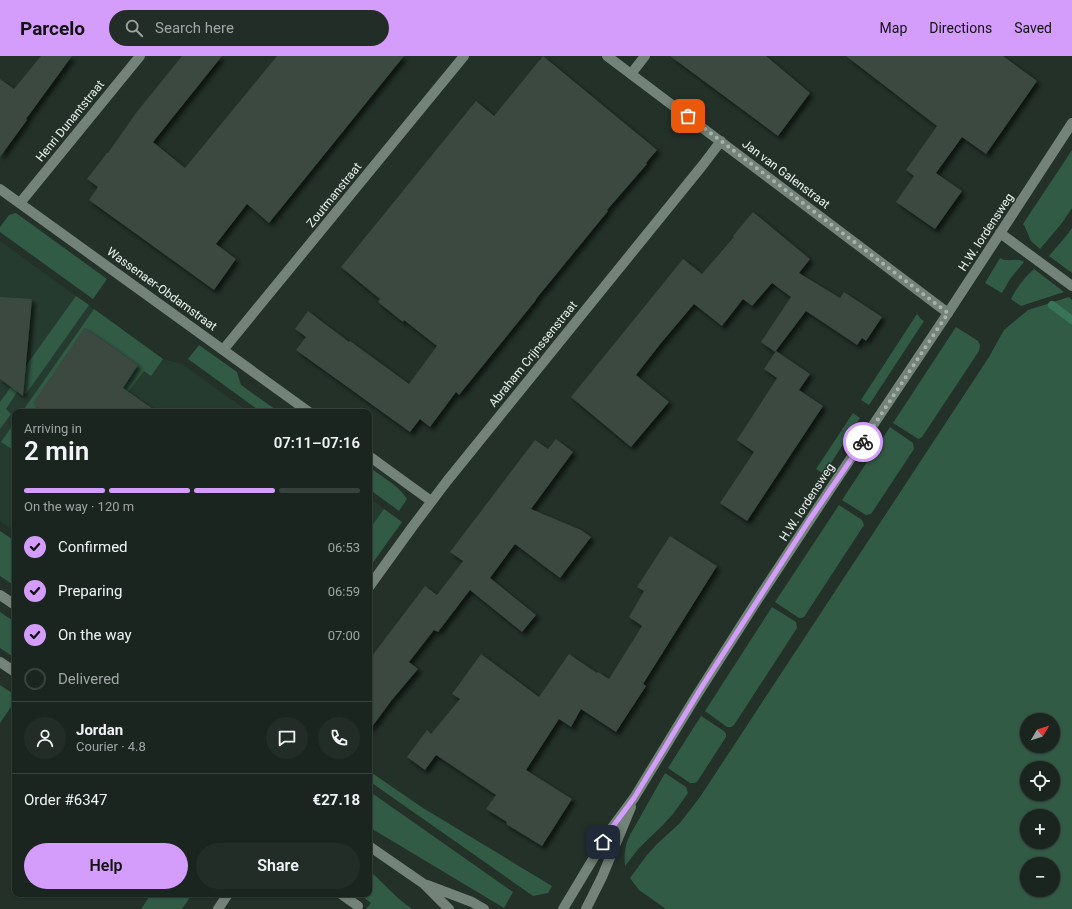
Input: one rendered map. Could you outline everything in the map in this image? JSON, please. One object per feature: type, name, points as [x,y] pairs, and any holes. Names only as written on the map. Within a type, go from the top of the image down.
[{"type":"street","name":"Henri Dunantstraat","points":[[20,203],[140,56]]},
{"type":"street","name":"Zoutmanstraat","points":[[223,350],[464,56]]},
{"type":"street","name":"Jan van Galenstraat","points":[[607,56],[948,313]]},
{"type":"street","points":[[631,74],[645,56]]},
{"type":"street","name":"H.W. Iordensweg","points":[[563,909],[611,829],[634,798],[760,596],[1072,124]]},
{"type":"street","name":"Abraham Crijnssenstraat","points":[[372,583],[431,501],[697,173],[721,141]]},
{"type":"street","name":"Wassenaer-Obdamstraat","points":[[0,188],[305,409]]},
{"type":"street","points":[[1000,232],[1072,286]]},
{"type":"street","points":[[372,458],[431,501]]},
{"type":"street","points":[[0,595],[12,603]]},
{"type":"street","points":[[0,662],[12,670]]},
{"type":"street","name":"H.W. Iordensweg","points":[[586,909],[605,871],[634,798]]},
{"type":"street","points":[[372,848],[424,884],[449,909]]},
{"type":"street","points":[[424,884],[472,902],[484,909]]},
{"type":"street","points":[[218,909],[226,897]]},
{"type":"street","points":[[345,897],[358,906]]},
{"type":"shaded area","points":[[0,241],[163,359],[182,364],[245,409],[12,409],[12,530],[0,521]]},
{"type":"shaded area","points":[[372,500],[402,522],[372,564]]},
{"type":"green space","points":[[1072,150],[1072,208],[1062,223],[1040,249],[1031,241],[1023,224]]},
{"type":"green space","points":[[16,213],[107,279],[93,299],[0,232],[0,227],[9,215]]},
{"type":"green space","points":[[1072,228],[1072,273],[1049,256]]},
{"type":"green space","points":[[1000,258],[1024,262],[1010,279],[1002,293],[985,283]]},
{"type":"green space","points":[[1034,269],[1064,292],[1021,306],[1011,299],[1021,283]]},
{"type":"green space","points":[[76,296],[89,305],[26,394],[19,389],[6,409],[11,414],[0,429],[0,402]]},
{"type":"green space","points":[[1069,297],[1072,300],[1072,909],[666,909],[639,890],[630,878],[647,855],[680,823],[700,797],[989,357],[1004,330],[1028,310]]},
{"type":"green space","points":[[94,309],[163,359],[151,376],[144,371],[128,392],[123,388],[138,365],[85,328],[41,392],[44,409],[24,409]]},
{"type":"green space","points":[[917,314],[924,321],[869,405],[861,400]]},
{"type":"green space","points":[[956,327],[978,341],[980,345],[979,351],[922,437],[919,439],[893,423]]},
{"type":"green space","points":[[199,345],[237,372],[241,385],[275,409],[257,409],[188,359]]},
{"type":"green space","points":[[853,413],[860,418],[824,474],[816,469]]},
{"type":"green space","points":[[12,426],[12,449],[1,442]]},
{"type":"green space","points":[[890,427],[913,443],[914,449],[871,514],[866,515],[842,500]]},
{"type":"green space","points":[[372,469],[404,494],[407,499],[399,511],[372,491]]},
{"type":"green space","points":[[839,505],[862,520],[864,525],[804,617],[799,618],[775,602]]},
{"type":"green space","points":[[384,509],[402,522],[372,564],[372,526]]},
{"type":"green space","points":[[0,531],[12,539],[12,584],[0,576]]},
{"type":"green space","points":[[772,607],[796,622],[797,628],[734,725],[727,727],[705,711]]},
{"type":"green space","points":[[0,612],[12,620],[12,656],[0,648]]},
{"type":"green space","points":[[0,685],[12,693],[12,705],[0,723]]},
{"type":"green space","points":[[701,716],[724,731],[726,737],[697,782],[690,783],[668,768]]},
{"type":"green space","points":[[372,773],[423,808],[552,886],[548,893],[533,896],[372,783]]},
{"type":"green space","points":[[665,773],[686,787],[688,793],[673,814],[639,848],[625,866],[625,850],[628,839]]},
{"type":"green space","points":[[372,793],[513,892],[504,908],[372,829]]},
{"type":"green space","points":[[372,873],[399,899],[412,909],[366,909],[371,903],[363,897],[372,897]]},
{"type":"green space","points":[[149,897],[190,897],[182,909],[141,909]]},
{"type":"building","points":[[41,56],[72,56],[0,157],[0,79],[14,89]]},
{"type":"building","points":[[182,56],[222,56],[153,142],[185,168],[277,56],[404,56],[269,223],[247,204],[216,244],[236,259],[214,290],[89,200],[98,187],[87,179],[108,153],[136,113]]},
{"type":"building","points":[[543,56],[657,150],[459,395],[456,392],[430,427],[420,419],[410,432],[296,350],[306,337],[295,329],[308,311],[409,384],[437,346],[378,302],[380,299],[341,267],[476,101],[494,116]]},
{"type":"building","points":[[670,56],[766,56],[810,93],[778,136]]},
{"type":"building","points":[[846,56],[1003,56],[1037,81],[986,154],[962,137],[936,173],[962,191],[935,229],[896,202],[914,176],[906,170],[937,126]]},
{"type":"building","points":[[753,212],[810,259],[799,273],[840,298],[844,292],[882,317],[866,341],[862,338],[857,345],[806,311],[775,352],[761,342],[791,297],[772,283],[752,306],[743,299],[722,326],[694,304],[636,375],[669,402],[631,447],[571,397],[683,259],[702,274],[734,237],[733,236]]},
{"type":"building","points":[[0,297],[32,299],[23,396],[0,379]]},
{"type":"building","points":[[85,328],[138,365],[123,388],[153,409],[40,409],[33,403]]},
{"type":"building","points":[[776,351],[810,374],[799,390],[823,406],[747,521],[720,503],[754,452],[737,440],[777,378],[764,369]]},
{"type":"building","points":[[556,439],[573,452],[531,509],[581,530],[591,537],[560,578],[515,544],[490,578],[536,615],[522,632],[470,590],[438,632],[434,630],[409,662],[418,669],[391,701],[372,727],[372,656],[425,586],[437,595],[463,561],[450,552],[535,440],[548,449]]},
{"type":"building","points":[[670,536],[717,566],[643,684],[646,686],[616,732],[581,709],[571,727],[559,719],[526,770],[572,799],[542,846],[506,824],[507,822],[486,809],[496,795],[436,755],[425,770],[407,757],[427,730],[431,734],[460,699],[452,694],[481,654],[539,697],[569,654],[597,673],[598,672],[609,679],[642,626],[629,617],[644,591],[637,587]]},
{"type":"waterway","points":[[1052,305],[1072,320]]},
{"type":"way so far","points":[[688,116],[948,313],[863,442]]},
{"type":"route","points":[[603,842],[634,798],[703,685],[810,519],[863,442]]}]
